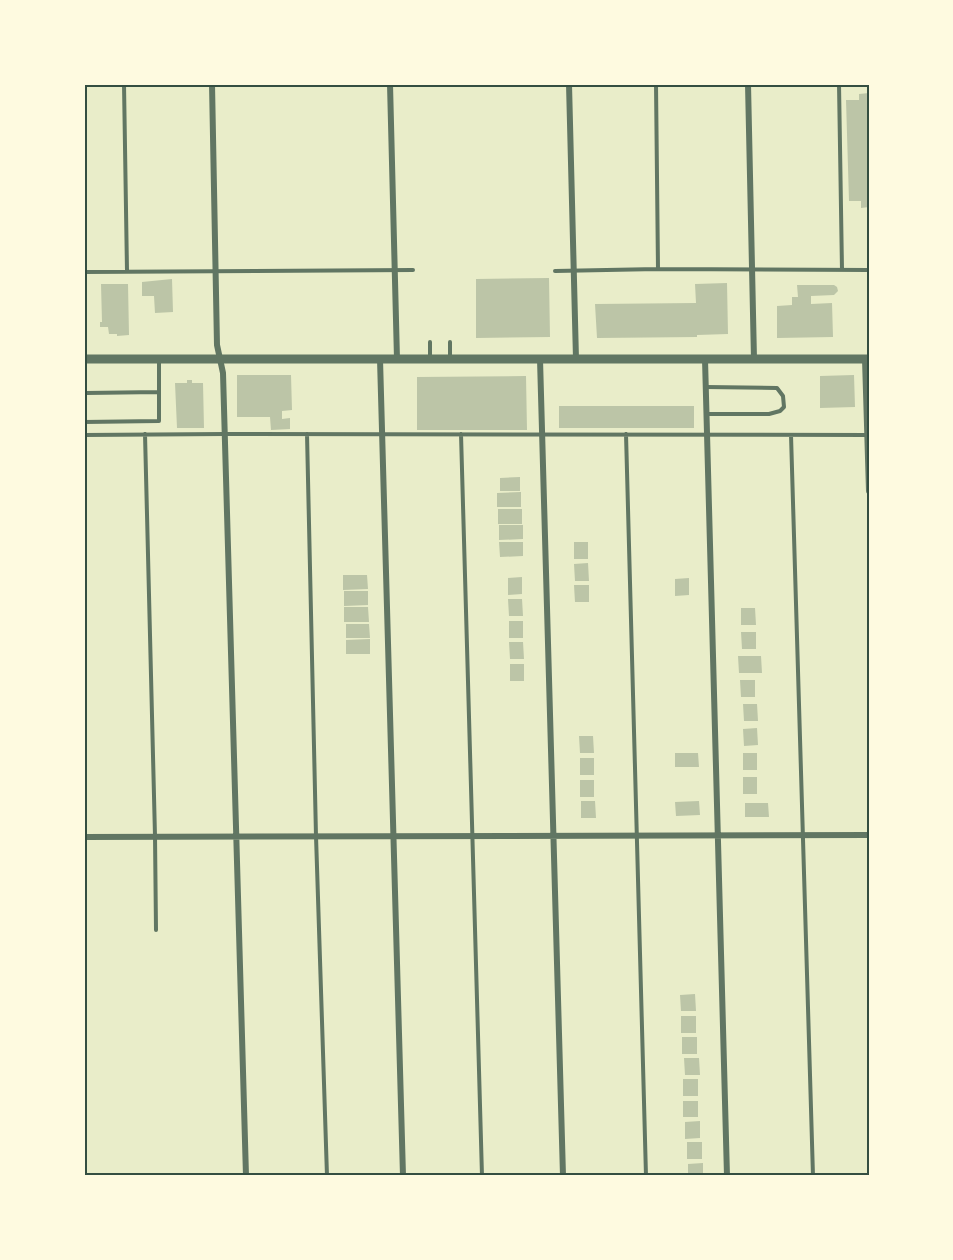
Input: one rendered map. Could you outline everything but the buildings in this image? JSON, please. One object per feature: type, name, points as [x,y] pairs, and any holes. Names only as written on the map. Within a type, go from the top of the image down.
[{"type":"street","points":[[212,84],[218,345],[223,373],[246,1176]]},
{"type":"street","points":[[390,84],[397,359]]},
{"type":"street","points":[[569,84],[576,359]]},
{"type":"street","points":[[748,84],[754,359]]},
{"type":"street","points":[[84,359],[867,358],[869,491]]},
{"type":"street","points":[[380,359],[403,1176]]},
{"type":"street","points":[[540,359],[563,1176]]},
{"type":"street","points":[[705,359],[728,1176]]},
{"type":"street","points":[[84,837],[869,836]]},
{"type":"lane","points":[[124,84],[127,272]]},
{"type":"lane","points":[[656,84],[658,269]]},
{"type":"lane","points":[[839,84],[842,270]]},
{"type":"lane","points":[[84,272],[413,270]]},
{"type":"lane","points":[[555,271],[869,270]]},
{"type":"lane","points":[[430,342],[430,359]]},
{"type":"lane","points":[[450,342],[450,359]]},
{"type":"lane","points":[[84,422],[159,421],[159,359]]},
{"type":"lane","points":[[705,387],[777,388],[783,396],[784,407],[770,414],[706,414]]},
{"type":"lane","points":[[84,394],[159,392]]},
{"type":"lane","points":[[307,434],[316,836],[327,1176]]},
{"type":"lane","points":[[84,435],[868,435]]},
{"type":"lane","points":[[145,435],[156,930]]},
{"type":"lane","points":[[461,435],[482,1176]]},
{"type":"lane","points":[[626,435],[646,1176]]},
{"type":"lane","points":[[791,435],[813,1176]]}]
